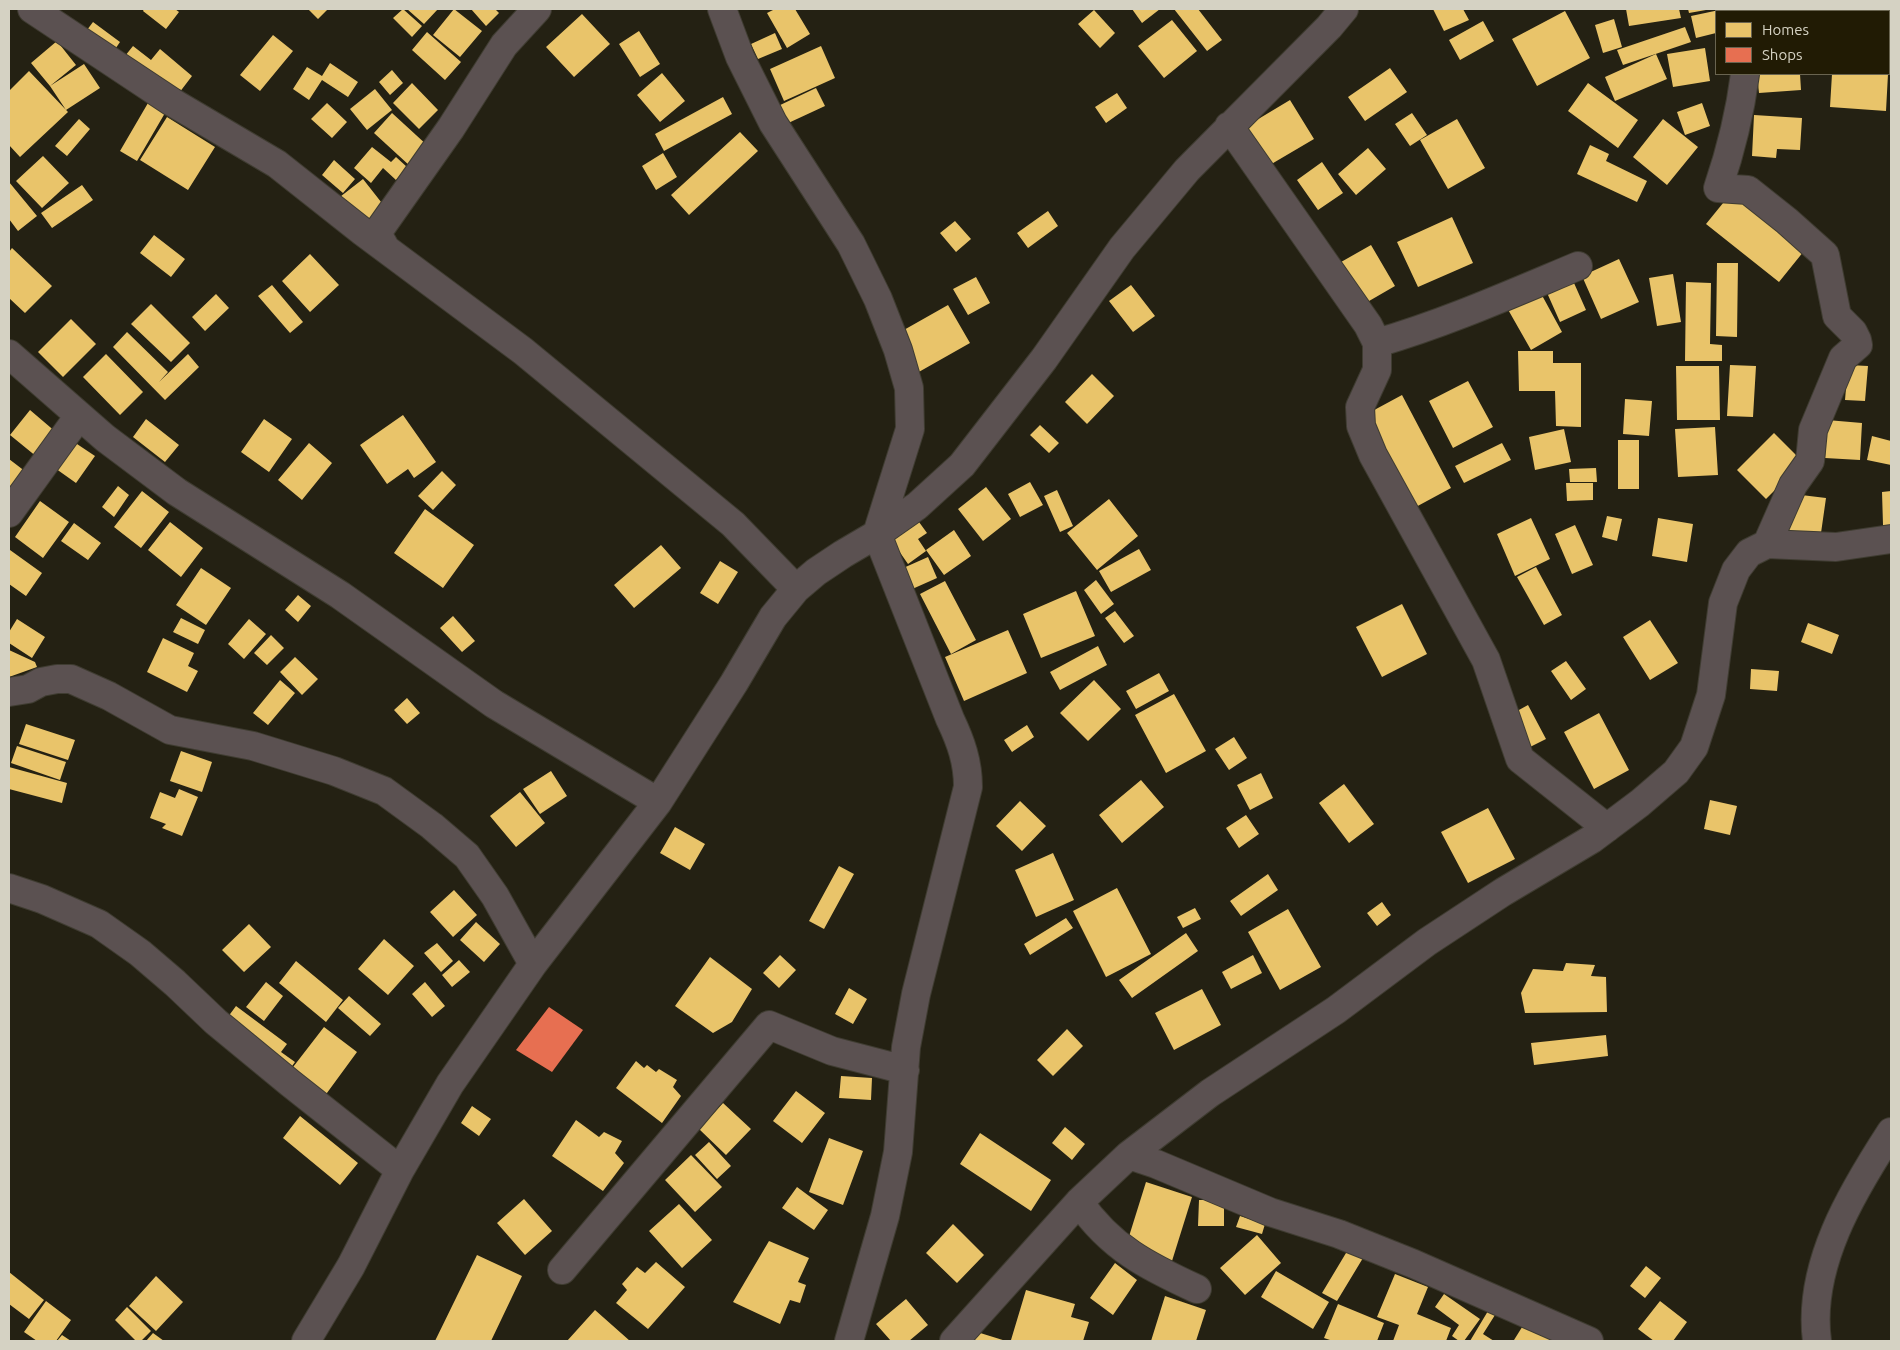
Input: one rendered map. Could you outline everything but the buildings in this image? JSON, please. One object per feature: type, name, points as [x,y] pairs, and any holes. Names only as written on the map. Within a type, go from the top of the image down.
[{"type":"street","points":[[32,9],[172,102],[277,164],[386,249],[523,351],[733,524],[796,589]]},
{"type":"street","points":[[386,249],[377,233],[451,128],[504,45],[537,9]]},
{"type":"street","points":[[722,9],[740,57],[773,123],[851,244],[878,299],[898,350],[909,388],[910,429],[877,534],[958,737],[965,756],[968,773],[968,787],[916,994],[906,1047],[898,1152],[885,1216],[849,1341]]},
{"type":"street","points":[[306,1341],[351,1266],[400,1170],[450,1084],[533,964],[658,802],[734,683],[773,617],[796,589],[836,558],[877,534],[917,506],[962,465],[1044,358],[1122,248],[1186,170],[1329,27],[1344,9]]},
{"type":"street","points":[[1745,75],[1740,111],[1729,156],[1718,188],[1748,190],[1788,221],[1824,255],[1836,316],[1853,332],[1858,345],[1843,358],[1813,430],[1810,461],[1792,485],[1768,544]]},
{"type":"street","points":[[1230,126],[1368,325],[1377,343],[1377,370],[1360,407],[1361,426],[1373,455],[1486,660],[1520,759],[1607,828]]},
{"type":"street","points":[[1377,343],[1414,332],[1465,313],[1578,266]]},
{"type":"street","points":[[9,354],[79,416],[177,492],[340,594],[494,704],[658,802]]},
{"type":"street","points":[[9,513],[79,416]]},
{"type":"street","points":[[954,1341],[1079,1202],[1130,1155],[1210,1093],[1336,1010],[1427,942],[1503,892],[1592,839],[1676,772],[1694,747],[1711,695],[1723,603],[1736,570],[1749,553],[1768,544],[1836,546],[1891,539]]},
{"type":"street","points":[[9,692],[28,689],[41,682],[71,679],[109,696],[170,730],[253,746],[334,771],[384,792],[432,826],[467,856],[495,896],[533,964]]},
{"type":"street","points":[[9,888],[42,899],[98,924],[140,953],[176,983],[216,1022],[400,1170]]},
{"type":"street","points":[[562,1270],[769,1025],[832,1051],[905,1070]]},
{"type":"street","points":[[1817,1341],[1815,1324],[1820,1285],[1829,1248],[1848,1204],[1891,1132]]},
{"type":"street","points":[[1130,1155],[1270,1212],[1339,1234],[1406,1261],[1581,1340]]},
{"type":"street","points":[[1079,1202],[1093,1222],[1137,1260],[1197,1289]]}]
